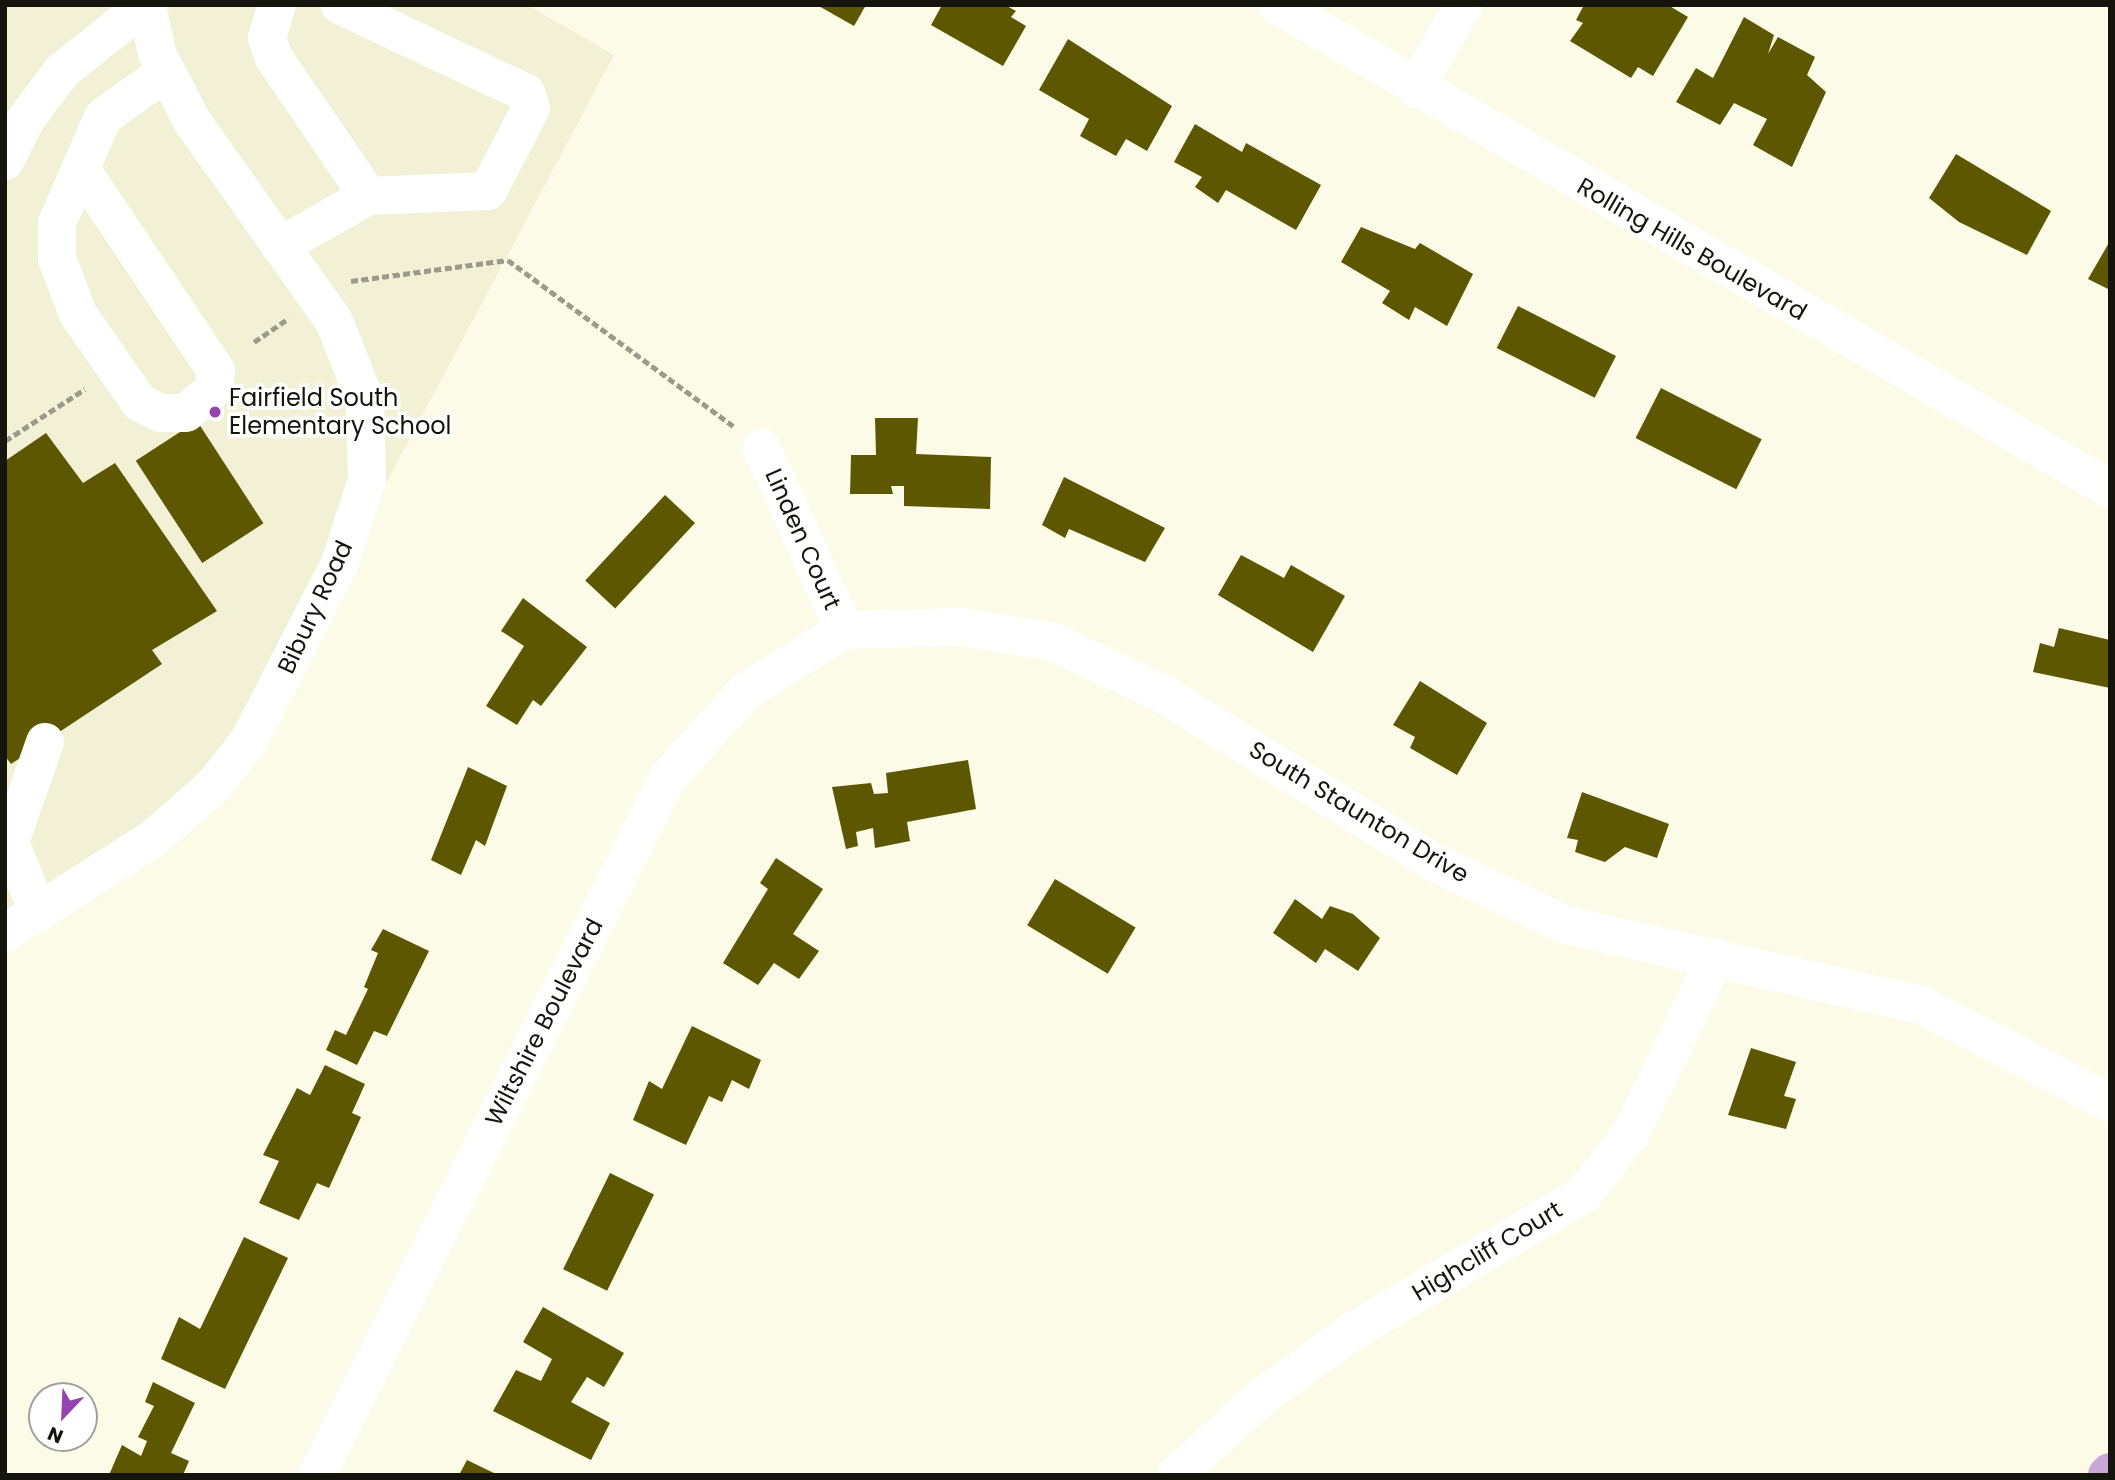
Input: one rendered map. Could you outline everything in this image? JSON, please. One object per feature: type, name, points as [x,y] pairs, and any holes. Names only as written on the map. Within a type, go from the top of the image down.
[{"type":"street","name":"Bibury Road","points":[[5,933],[155,838],[213,786],[249,741],[340,563],[368,480],[365,400],[334,321],[192,121],[166,72],[146,5]]},
{"type":"street","points":[[5,161],[26,119],[62,71],[146,5]]},
{"type":"street","points":[[277,5],[267,38],[274,58],[368,196]]},
{"type":"street","points":[[281,246],[368,196],[488,191],[531,101],[340,5]]},
{"type":"street","name":"Rolling Hills Boulevard","points":[[1277,5],[1415,89],[2110,489]]},
{"type":"street","points":[[1415,89],[1464,5]]},
{"type":"street","points":[[83,172],[216,370],[213,390],[186,413],[160,412],[140,403],[78,314],[57,259],[57,223],[83,172],[103,117],[166,72]]},
{"type":"street","name":"Linden Court","points":[[762,447],[844,630]]},
{"type":"street","name":"South Staunton Drive","points":[[844,630],[961,627],[1053,642],[1163,694],[1431,860],[1566,925],[1921,1005],[2110,1103]]},
{"type":"street","name":"Wiltshire Boulevard","points":[[317,1475],[667,779],[746,691],[844,630]]},
{"type":"street","points":[[38,913],[14,874],[10,842],[45,742]]},
{"type":"street","name":"Highcliff Court","points":[[1176,1475],[1262,1397],[1350,1333],[1584,1194],[1631,1133],[1716,958]]},
{"type":"path","points":[[254,342],[318,298],[362,275],[508,260],[762,447]]},
{"type":"path","points":[[5,441],[92,384]]},
{"type":"shaded area","name":"Fairfield South Elementary School","points":[[5,5],[527,5],[614,55],[249,741],[5,933]]},
{"type":"building","points":[[817,5],[866,5],[854,26]]},
{"type":"building","points":[[942,5],[1005,5],[1016,11],[1011,17],[1026,26],[1003,66],[931,25]]},
{"type":"building","points":[[1584,5],[1668,5],[1688,17],[1653,76],[1638,67],[1631,78],[1570,41],[1583,23],[1576,20]]},
{"type":"building","points":[[1744,17],[1774,35],[1768,54],[1778,37],[1815,57],[1807,75],[1826,92],[1792,167],[1753,145],[1767,119],[1734,103],[1720,125],[1676,102],[1696,68],[1713,78]]},
{"type":"building","points":[[1068,39],[1172,106],[1147,151],[1126,139],[1116,156],[1080,136],[1089,119],[1039,90]]},
{"type":"building","points":[[1195,124],[1242,152],[1246,143],[1321,185],[1296,230],[1226,190],[1218,203],[1195,187],[1202,177],[1174,162]]},
{"type":"building","points":[[1956,154],[2051,211],[2027,255],[1959,222],[1929,198]]},
{"type":"building","points":[[1361,227],[1415,249],[1420,243],[1473,274],[1447,326],[1415,307],[1409,320],[1382,303],[1390,291],[1341,262]]},
{"type":"building","points":[[2110,241],[2110,290],[2088,279]]},
{"type":"building","points":[[1518,306],[1616,356],[1595,398],[1497,348]]},
{"type":"building","points":[[1661,388],[1762,439],[1736,489],[1636,438]]},
{"type":"building","points":[[875,418],[918,418],[916,454],[991,457],[990,509],[904,506],[904,486],[891,486],[893,494],[850,494],[851,455],[876,455]]},
{"type":"building","points":[[197,421],[263,523],[202,563],[136,461]]},
{"type":"building","points":[[46,433],[83,483],[115,463],[217,611],[152,650],[162,664],[11,764],[5,756],[5,461]]},
{"type":"building","points":[[1064,477],[1165,528],[1145,562],[1069,529],[1065,538],[1042,525]]},
{"type":"building","points":[[665,495],[695,523],[615,609],[585,581]]},
{"type":"building","points":[[1241,555],[1284,578],[1291,565],[1345,596],[1313,652],[1218,595]]},
{"type":"building","points":[[523,598],[587,647],[541,706],[533,700],[517,725],[486,706],[524,646],[501,631]]},
{"type":"building","points":[[2059,628],[2110,640],[2110,688],[2033,672],[2040,643],[2054,647]]},
{"type":"building","points":[[1420,681],[1487,723],[1457,775],[1410,748],[1415,737],[1393,725]]},
{"type":"building","points":[[968,760],[976,809],[907,822],[910,841],[875,848],[873,828],[856,832],[858,846],[846,849],[832,787],[871,783],[874,794],[888,793],[886,773]]},
{"type":"building","points":[[468,767],[507,786],[485,846],[476,840],[461,875],[431,860]]},
{"type":"building","points":[[1582,792],[1669,824],[1657,858],[1625,847],[1605,862],[1575,852],[1578,840],[1567,838]]},
{"type":"building","points":[[776,858],[823,889],[793,934],[819,951],[799,979],[774,963],[758,985],[723,963],[768,889],[760,883]]},
{"type":"building","points":[[1055,879],[1136,927],[1108,974],[1027,925]]},
{"type":"building","points":[[1295,899],[1322,919],[1330,906],[1353,914],[1380,938],[1358,971],[1325,949],[1316,963],[1273,933]]},
{"type":"building","points":[[383,929],[429,951],[387,1036],[374,1031],[357,1065],[326,1050],[335,1030],[346,1035],[368,989],[364,987],[378,953],[371,950]]},
{"type":"building","points":[[692,1026],[761,1060],[749,1089],[732,1080],[722,1102],[709,1096],[686,1145],[633,1120],[649,1081],[662,1089]]},
{"type":"building","points":[[1751,1048],[1796,1062],[1784,1096],[1796,1099],[1786,1129],[1728,1115]]},
{"type":"building","points":[[325,1065],[365,1084],[352,1113],[361,1117],[329,1188],[317,1183],[299,1220],[259,1203],[279,1161],[263,1155],[297,1088],[310,1095]]},
{"type":"building","points":[[610,1173],[654,1194],[607,1291],[563,1269]]},
{"type":"building","points":[[244,1237],[288,1258],[225,1389],[161,1359],[179,1317],[200,1329]]},
{"type":"building","points":[[543,1307],[624,1353],[604,1387],[587,1377],[571,1402],[610,1423],[591,1460],[493,1411],[516,1370],[541,1381],[552,1359],[523,1342]]},
{"type":"building","points":[[153,1382],[195,1403],[171,1453],[189,1461],[183,1475],[109,1475],[122,1445],[141,1456],[147,1441],[138,1437],[154,1406],[145,1402]]},
{"type":"building","points":[[467,1460],[498,1475],[459,1475]]},
{"type":"place","name":"Fairfield South Elementary School","points":[[215,412]]}]
